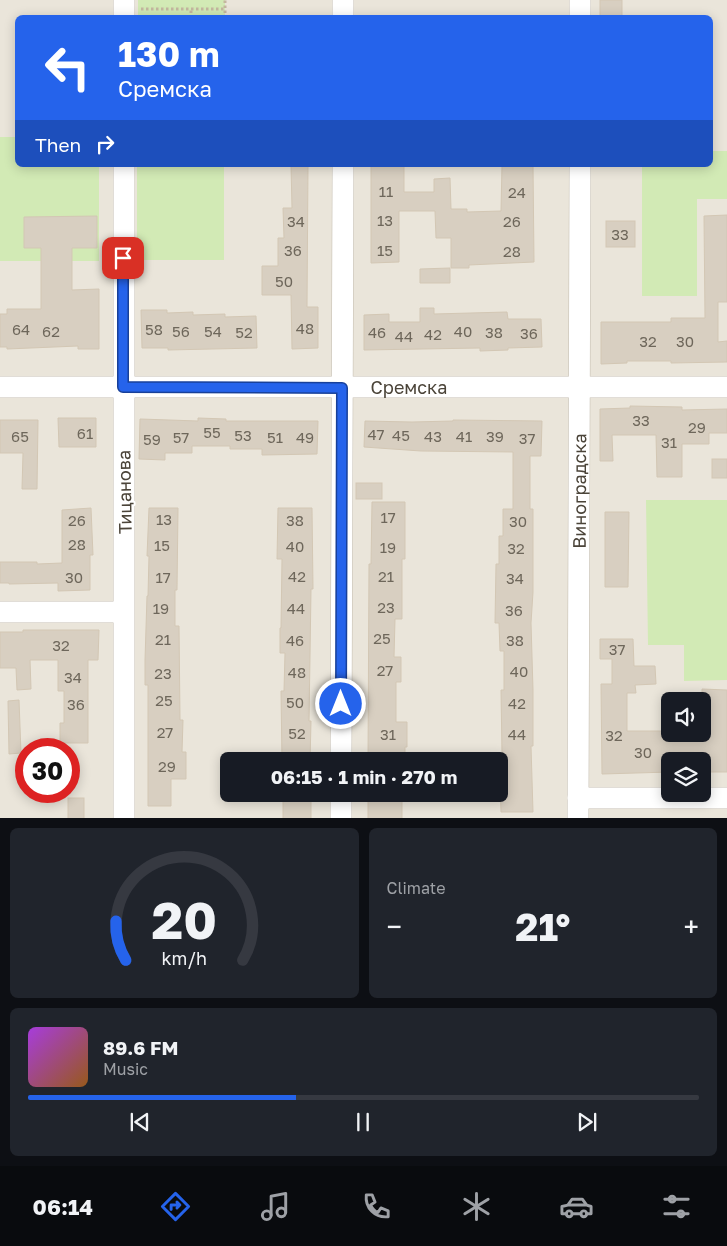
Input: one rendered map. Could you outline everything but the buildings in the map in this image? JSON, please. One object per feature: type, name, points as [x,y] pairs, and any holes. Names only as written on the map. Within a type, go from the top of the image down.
[{"type":"street","points":[[343,0],[343,15]]},
{"type":"street","points":[[580,0],[580,15]]},
{"type":"street","name":"Тицанова","points":[[124,167],[123,387],[125,534],[122,612],[124,818]]},
{"type":"street","points":[[341,752],[343,167]]},
{"type":"street","name":"Виноградска","points":[[578,808],[580,167]]},
{"type":"street","name":"Сремска","points":[[0,387],[727,387]]},
{"type":"street","points":[[0,612],[122,612]]},
{"type":"street","points":[[578,808],[727,798]]},
{"type":"street","points":[[341,802],[341,818]]},
{"type":"path","points":[[225,0],[225,15]]},
{"type":"path","points":[[129,9],[225,9]]},
{"type":"path","points":[[191,10],[191,15]]},
{"type":"shaded area","points":[[0,0],[727,0],[727,818],[0,818]]},
{"type":"green space","points":[[138,0],[225,0],[225,15],[138,15]]},
{"type":"green space","points":[[0,137],[15,137],[15,167],[99,167],[99,261],[0,261]]},
{"type":"green space","points":[[713,151],[727,151],[727,199],[697,199],[697,296],[642,296],[642,167],[713,167]]},
{"type":"green space","points":[[137,167],[224,167],[224,260],[137,260]]},
{"type":"green space","points":[[646,500],[727,500],[727,680],[684,681],[684,645],[648,645]]},
{"type":"route","points":[[123,258],[123,387],[342,388],[341,704]]}]
